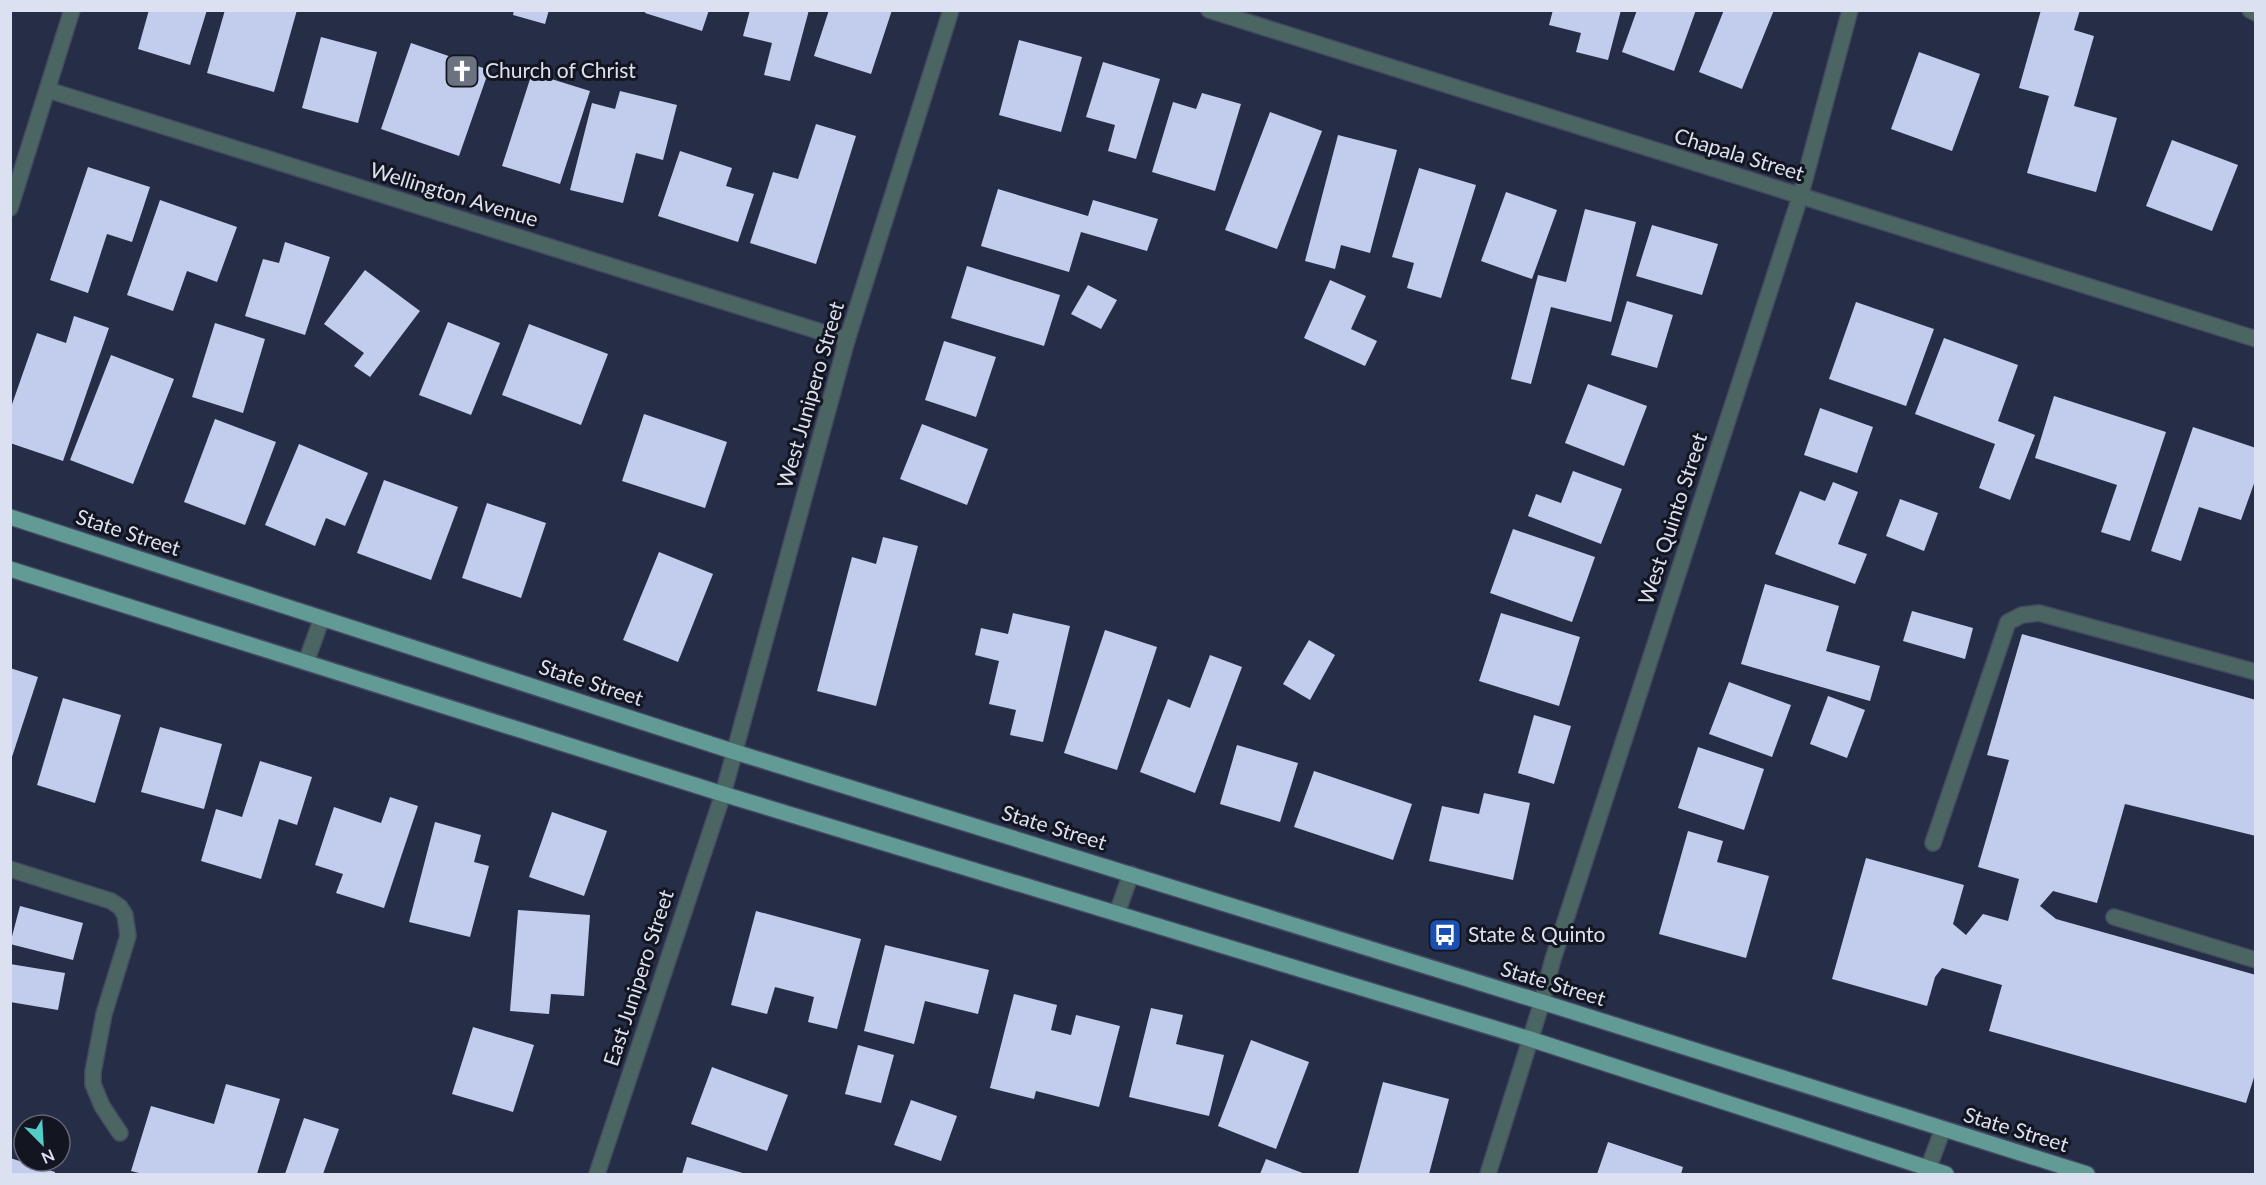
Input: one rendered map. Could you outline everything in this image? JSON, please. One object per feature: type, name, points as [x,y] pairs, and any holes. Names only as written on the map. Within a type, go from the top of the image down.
[{"type":"main road","name":"State Street","points":[[10,517],[735,752],[1542,1002],[2087,1174]]},
{"type":"main road","points":[[10,569],[723,794],[1530,1039],[1946,1174]]},
{"type":"street","points":[[10,208],[72,10]]},
{"type":"street","name":"West Junipero Street","points":[[723,794],[847,340],[951,10]]},
{"type":"street","name":"Chapala Street","points":[[1209,10],[2256,339]]},
{"type":"street","name":"West Quinto Street","points":[[1488,1174],[1542,1002],[1553,958],[1800,197],[1850,10]]},
{"type":"street","points":[[2250,10],[2256,13]]},
{"type":"street","name":"Wellington Avenue","points":[[48,90],[847,340]]},
{"type":"street","points":[[1933,843],[2008,622],[2022,615],[2039,613],[2256,672]]},
{"type":"street","points":[[306,662],[322,618]]},
{"type":"street","name":"East Junipero Street","points":[[597,1174],[723,794]]},
{"type":"street","points":[[10,869],[111,901],[120,907],[125,915],[128,936],[104,1014],[93,1072],[96,1094],[120,1132]]},
{"type":"street","points":[[1117,913],[1131,874]]},
{"type":"street","points":[[2114,917],[2256,960]]},
{"type":"street","points":[[1928,1169],[1943,1129]]},
{"type":"building","points":[[149,10],[207,10],[190,65],[138,49]]},
{"type":"building","points":[[225,10],[297,10],[274,92],[207,73]]},
{"type":"building","points":[[514,10],[549,10],[545,24],[513,15]]},
{"type":"building","points":[[646,10],[709,10],[702,31],[645,13]]},
{"type":"building","points":[[750,10],[809,10],[790,81],[764,75],[772,43],[743,36]]},
{"type":"building","points":[[829,10],[892,10],[871,74],[814,56]]},
{"type":"building","points":[[1553,10],[1621,10],[1608,60],[1576,52],[1581,33],[1549,25]]},
{"type":"building","points":[[1637,10],[1696,10],[1674,71],[1622,52]]},
{"type":"building","points":[[1724,10],[1774,10],[1742,89],[1699,72]]},
{"type":"building","points":[[2041,10],[2080,10],[2074,30],[2094,36],[2074,106],[2117,118],[2096,192],[2027,173],[2049,96],[2019,88]]},
{"type":"building","points":[[321,37],[377,52],[358,123],[302,108]]},
{"type":"building","points":[[1019,40],[1082,57],[1061,132],[999,115]]},
{"type":"building","points":[[411,43],[489,70],[459,156],[381,129]]},
{"type":"building","points":[[1919,52],[1980,74],[1952,151],[1891,129]]},
{"type":"building","points":[[1103,62],[1160,79],[1136,159],[1108,151],[1115,125],[1086,117]]},
{"type":"building","points":[[532,73],[590,91],[560,184],[502,166]]},
{"type":"building","points":[[620,91],[677,105],[663,160],[636,153],[623,203],[570,190],[592,103],[615,109]]},
{"type":"building","points":[[1202,93],[1241,104],[1215,191],[1152,172],[1173,102],[1196,109]]},
{"type":"building","points":[[1270,112],[1322,131],[1277,249],[1225,230]]},
{"type":"building","points":[[816,124],[856,136],[816,264],[750,243],[773,172],[798,179]]},
{"type":"building","points":[[1338,135],[1397,150],[1370,253],[1341,245],[1335,269],[1305,261]]},
{"type":"building","points":[[2172,140],[2238,165],[2212,231],[2146,206]]},
{"type":"building","points":[[680,151],[732,168],[726,186],[754,194],[738,242],[658,216]]},
{"type":"building","points":[[88,167],[150,187],[132,242],[107,234],[88,293],[50,280]]},
{"type":"building","points":[[1419,168],[1476,185],[1441,298],[1407,288],[1414,263],[1392,257]]},
{"type":"building","points":[[998,189],[1088,216],[1093,200],[1158,219],[1147,251],[1081,232],[1069,272],[981,246]]},
{"type":"building","points":[[1506,192],[1557,210],[1532,279],[1481,261]]},
{"type":"building","points":[[160,200],[237,227],[217,282],[187,271],[173,311],[127,295]]},
{"type":"building","points":[[1585,209],[1636,222],[1611,322],[1551,307],[1531,384],[1511,379],[1538,275],[1566,282]]},
{"type":"building","points":[[1652,225],[1718,244],[1702,295],[1636,276]]},
{"type":"building","points":[[285,242],[330,257],[305,335],[245,316],[263,259],[279,263]]},
{"type":"building","points":[[967,266],[1060,295],[1044,346],[951,318]]},
{"type":"building","points":[[365,270],[420,311],[370,377],[354,366],[364,353],[324,324]]},
{"type":"building","points":[[1330,280],[1366,296],[1351,329],[1377,341],[1365,366],[1304,338]]},
{"type":"building","points":[[1088,285],[1117,300],[1101,329],[1071,314]]},
{"type":"building","points":[[1627,301],[1673,315],[1657,368],[1611,355]]},
{"type":"building","points":[[1856,302],[1934,329],[1906,406],[1829,379]]},
{"type":"building","points":[[74,316],[109,328],[63,461],[10,443],[10,410],[37,333],[66,343]]},
{"type":"building","points":[[448,322],[500,343],[471,415],[419,395]]},
{"type":"building","points":[[215,323],[265,339],[243,413],[192,397]]},
{"type":"building","points":[[529,324],[608,354],[581,425],[502,395]]},
{"type":"building","points":[[1944,338],[2018,365],[1998,421],[2035,435],[2010,500],[1979,488],[1995,444],[1915,414]]},
{"type":"building","points":[[944,341],[996,357],[976,417],[925,400]]},
{"type":"building","points":[[111,355],[174,379],[133,484],[70,460]]},
{"type":"building","points":[[1588,384],[1647,406],[1624,466],[1565,443]]},
{"type":"building","points":[[2054,396],[2166,432],[2130,541],[2101,532],[2117,485],[2035,458]]},
{"type":"building","points":[[1820,408],[1873,427],[1857,473],[1804,455]]},
{"type":"building","points":[[644,414],[727,442],[705,508],[622,481]]},
{"type":"building","points":[[215,419],[276,442],[245,525],[184,502]]},
{"type":"building","points":[[922,424],[988,449],[967,505],[900,479]]},
{"type":"building","points":[[2193,427],[2256,448],[2256,478],[2241,520],[2199,507],[2181,561],[2151,551]]},
{"type":"building","points":[[299,444],[368,473],[345,526],[326,518],[315,546],[265,525]]},
{"type":"building","points":[[1573,471],[1622,489],[1601,544],[1528,516],[1536,494],[1561,503]]},
{"type":"building","points":[[384,480],[458,507],[431,580],[357,553]]},
{"type":"building","points":[[1833,482],[1858,492],[1838,544],[1867,554],[1855,584],[1775,554],[1800,491],[1825,501]]},
{"type":"building","points":[[1900,499],[1938,513],[1924,551],[1886,536]]},
{"type":"building","points":[[487,503],[546,523],[521,598],[462,578]]},
{"type":"building","points":[[1513,529],[1595,557],[1572,622],[1490,593]]},
{"type":"building","points":[[883,537],[918,546],[876,706],[817,691],[852,557],[876,564]]},
{"type":"building","points":[[659,552],[713,574],[678,662],[623,640]]},
{"type":"building","points":[[1765,584],[1839,606],[1826,651],[1880,666],[1870,701],[1741,664]]},
{"type":"building","points":[[1912,611],[1973,628],[1965,659],[1903,641]]},
{"type":"building","points":[[1013,613],[1070,626],[1043,742],[1010,735],[1016,710],[989,704],[999,661],[975,655],[981,628],[1008,634]]},
{"type":"building","points":[[1501,613],[1580,637],[1559,706],[1479,681]]},
{"type":"building","points":[[1105,630],[1157,647],[1117,770],[1064,753]]},
{"type":"building","points":[[2022,634],[2256,700],[2256,836],[2125,804],[2097,903],[2053,891],[2040,906],[2056,919],[2256,975],[2256,1071],[2246,1103],[1989,1031],[2002,985],[1942,968],[1935,977],[1927,1006],[1832,979],[1866,858],[1964,885],[1953,924],[1966,935],[1983,914],[2008,921],[2019,879],[1978,867],[2009,760],[1987,755]]},
{"type":"building","points":[[1309,640],[1335,655],[1310,700],[1283,684]]},
{"type":"building","points":[[1210,655],[1242,667],[1195,793],[1140,772],[1168,699],[1190,708]]},
{"type":"building","points":[[10,668],[38,677],[11,760],[10,760]]},
{"type":"building","points":[[1729,682],[1791,705],[1772,757],[1709,734]]},
{"type":"building","points":[[1828,696],[1865,710],[1847,758],[1810,744]]},
{"type":"building","points":[[63,698],[121,715],[95,803],[37,785]]},
{"type":"building","points":[[1534,715],[1571,726],[1554,784],[1518,773]]},
{"type":"building","points":[[160,727],[222,744],[204,809],[141,792]]},
{"type":"building","points":[[1237,745],[1298,763],[1280,822],[1220,804]]},
{"type":"building","points":[[1698,747],[1764,769],[1744,830],[1678,808]]},
{"type":"building","points":[[260,761],[312,777],[297,825],[279,819],[261,879],[201,861],[216,809],[242,817]]},
{"type":"building","points":[[1314,771],[1412,804],[1393,860],[1294,827]]},
{"type":"building","points":[[1484,793],[1530,803],[1513,880],[1429,861],[1442,806],[1479,814]]},
{"type":"building","points":[[390,797],[418,806],[384,908],[336,893],[343,874],[315,865],[334,807],[381,823]]},
{"type":"building","points":[[552,812],[607,831],[584,896],[529,877]]},
{"type":"building","points":[[435,822],[481,835],[474,862],[489,866],[470,937],[409,922]]},
{"type":"building","points":[[1688,831],[1723,841],[1717,862],[1769,876],[1746,958],[1659,934]]},
{"type":"building","points":[[20,906],[83,923],[73,960],[10,944]]},
{"type":"building","points":[[518,910],[590,915],[584,996],[551,994],[549,1014],[510,1011]]},
{"type":"building","points":[[756,911],[861,939],[837,1029],[808,1022],[814,997],[775,987],[767,1014],[731,1005]]},
{"type":"building","points":[[885,945],[989,970],[978,1014],[925,1001],[914,1044],[864,1031]]},
{"type":"building","points":[[10,964],[65,973],[58,1010],[10,1002]]},
{"type":"building","points":[[1014,994],[1057,1005],[1051,1030],[1071,1035],[1076,1015],[1120,1026],[1099,1107],[1036,1091],[1034,1099],[990,1088]]},
{"type":"building","points":[[1151,1008],[1183,1015],[1176,1044],[1224,1055],[1209,1116],[1129,1097]]},
{"type":"building","points":[[473,1027],[534,1045],[513,1112],[452,1094]]},
{"type":"building","points":[[1251,1040],[1309,1062],[1276,1149],[1218,1126]]},
{"type":"building","points":[[858,1045],[894,1055],[881,1103],[845,1094]]},
{"type":"building","points":[[712,1067],[788,1095],[767,1151],[691,1124]]},
{"type":"building","points":[[1383,1082],[1449,1099],[1429,1174],[1358,1174]]},
{"type":"building","points":[[226,1084],[280,1099],[257,1174],[143,1174],[131,1171],[151,1106],[214,1124]]},
{"type":"building","points":[[911,1100],[957,1116],[941,1161],[894,1145]]},
{"type":"building","points":[[304,1118],[339,1129],[323,1174],[285,1174]]},
{"type":"building","points":[[1608,1142],[1683,1167],[1681,1174],[1597,1174]]},
{"type":"building","points":[[687,1157],[746,1174],[682,1174]]},
{"type":"building","points":[[10,1158],[12,1159],[12,1173],[55,1173],[55,1174],[10,1174]]},
{"type":"building","points":[[1266,1159],[1305,1174],[1260,1174]]},
{"type":"place","name":"Church of Christ","points":[[462,71]]},
{"type":"place","name":"State & Quinto","points":[[1445,935]]}]
